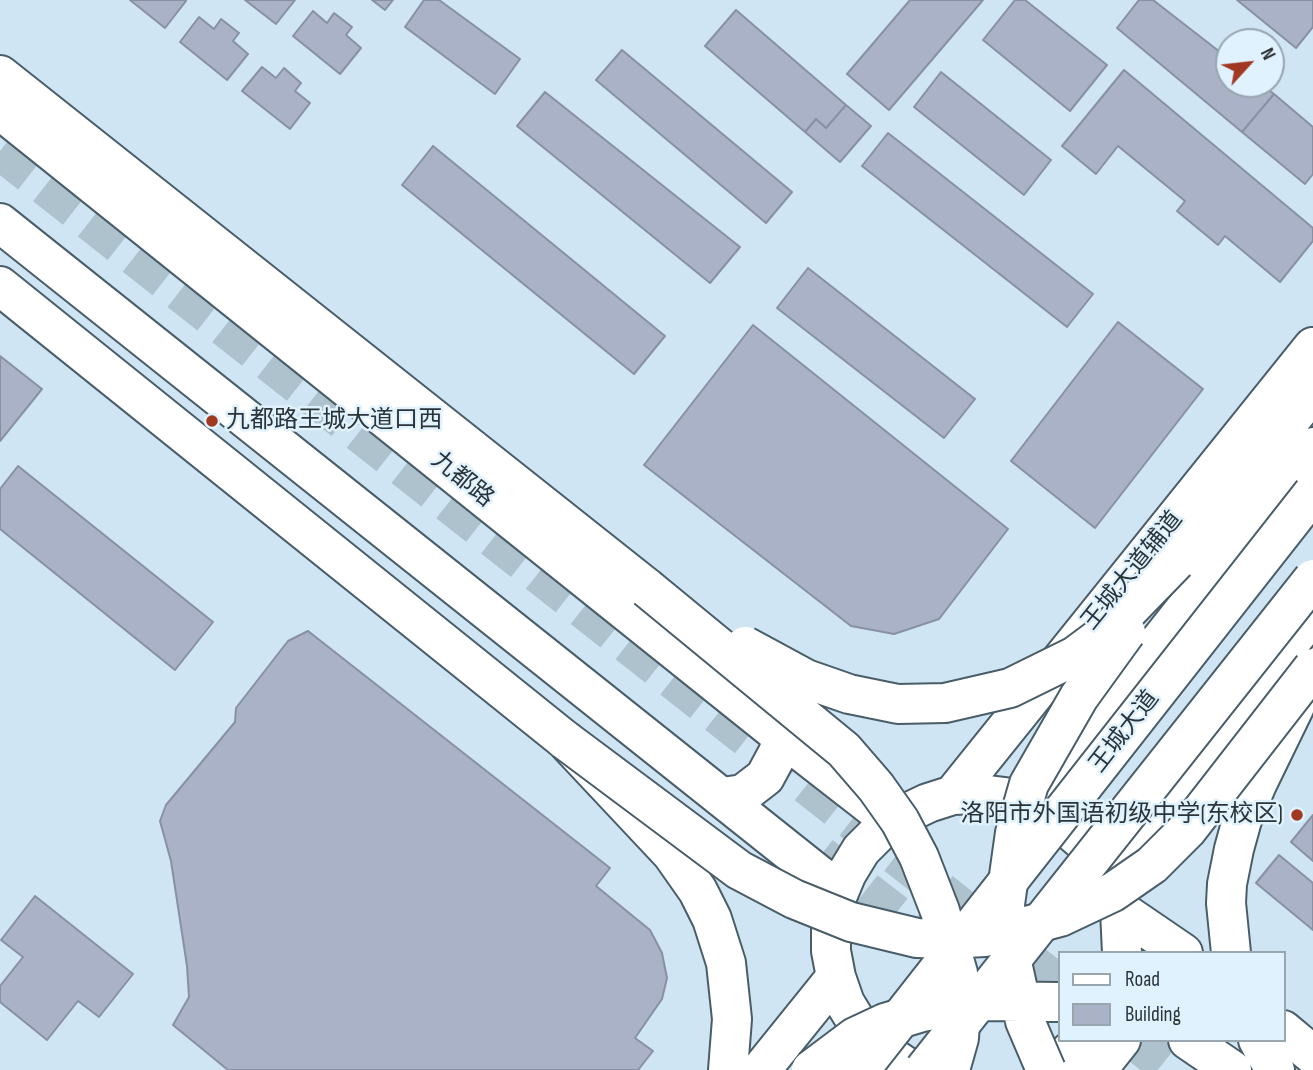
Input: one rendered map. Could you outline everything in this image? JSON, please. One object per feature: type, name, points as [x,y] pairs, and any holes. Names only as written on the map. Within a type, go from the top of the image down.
[{"type":"main road","points":[[0,75],[647,588],[844,750],[876,787],[900,821],[919,857],[940,911],[958,973],[961,1005],[959,1038],[950,1070]]},
{"type":"main road","name":"九都路","points":[[0,110],[892,822]]},
{"type":"main road","points":[[0,223],[839,891]]},
{"type":"main road","points":[[0,286],[565,740],[739,870],[794,899],[851,922],[917,938],[985,937],[1035,925],[1114,892],[1152,865],[1187,830],[1313,668]]},
{"type":"main road","name":"王城大道辅道","points":[[953,796],[1313,346]]},
{"type":"main road","points":[[1081,1042],[1055,1065],[1045,1070],[1025,1021],[1007,940],[1005,919],[1011,859],[1029,784],[1079,697],[1176,561],[1313,392]]},
{"type":"main road","name":"王城大道","points":[[1031,804],[1313,447]]},
{"type":"main road","name":"王城大道","points":[[860,1070],[1313,493]]},
{"type":"main road","points":[[647,588],[748,648],[806,679],[829,688],[898,704],[945,703],[1010,688],[1075,656],[1106,633],[1176,561]]},
{"type":"main road","points":[[924,1070],[1313,579]]},
{"type":"main road","points":[[1106,872],[1313,614]]},
{"type":"main road","points":[[1264,676],[1313,636]]},
{"type":"main road","points":[[1120,910],[1313,674]]},
{"type":"main road","points":[[1231,951],[1227,884],[1242,820],[1284,727],[1313,674]]},
{"type":"main road","points":[[723,797],[743,794],[765,777],[779,749],[779,734]]},
{"type":"main road","points":[[565,740],[672,854],[698,891],[712,919],[729,979],[732,1019],[728,1070]]},
{"type":"main road","points":[[911,1070],[877,1047],[859,1026],[845,1003],[831,951],[831,924],[839,891],[847,873],[861,850],[892,822],[928,803],[953,796],[980,794],[1031,804],[1054,816],[1094,851],[1106,872],[1120,910],[1122,951]]},
{"type":"main road","points":[[1120,910],[1180,951]]},
{"type":"main road","points":[[761,1070],[836,977]]},
{"type":"main road","points":[[811,1070],[855,1037],[885,1023],[922,1012],[981,1001],[1058,1002]]},
{"type":"main road","points":[[825,1070],[859,1026]]},
{"type":"main road","points":[[1285,1032],[1313,1055]]},
{"type":"main road","points":[[1097,1070],[1119,1042]]},
{"type":"main road","points":[[1191,1042],[1233,1070]]},
{"type":"main road","points":[[1259,1042],[1275,1070]]},
{"type":"building","points":[[130,0],[184,0],[186,1],[165,28]]},
{"type":"building","points":[[245,0],[295,0],[276,24]]},
{"type":"building","points":[[372,0],[393,0],[385,10]]},
{"type":"building","points":[[424,0],[439,0],[520,59],[495,94],[405,27]]},
{"type":"building","points":[[910,0],[983,0],[889,110],[847,74]]},
{"type":"building","points":[[1015,0],[1025,0],[1107,65],[1070,111],[983,40]]},
{"type":"building","points":[[1139,0],[1153,0],[1215,48],[1215,98],[1271,98],[1242,132],[1117,28]]},
{"type":"building","points":[[1237,0],[1313,0],[1313,27],[1296,48],[1285,39],[1285,28],[1271,28]]},
{"type":"building","points":[[736,10],[846,105],[826,128],[816,119],[805,132],[705,46]]},
{"type":"building","points":[[313,11],[327,23],[334,13],[352,27],[346,35],[361,48],[340,74],[293,36]]},
{"type":"building","points":[[199,17],[214,29],[221,19],[239,33],[233,41],[248,54],[227,80],[180,42]]},
{"type":"building","points":[[622,50],[792,192],[766,223],[596,80]]},
{"type":"building","points":[[262,67],[276,78],[284,68],[301,83],[295,91],[310,103],[290,129],[242,91]]},
{"type":"building","points":[[1124,70],[1313,228],[1313,241],[1280,282],[1225,236],[1218,245],[1177,211],[1185,201],[1118,146],[1096,174],[1062,146]]},
{"type":"building","points":[[941,72],[1051,160],[1024,195],[914,107]]},
{"type":"building","points":[[545,92],[740,247],[710,283],[517,126]]},
{"type":"building","points":[[1271,98],[1279,98],[1313,127],[1313,174],[1305,184],[1242,132]]},
{"type":"building","points":[[846,105],[871,126],[840,162],[805,132],[816,119],[826,128]]},
{"type":"building","points":[[888,133],[1093,294],[1067,327],[862,166]]},
{"type":"building","points":[[433,146],[665,336],[634,374],[402,185]]},
{"type":"building","points":[[808,268],[975,399],[944,438],[777,308]]},
{"type":"building","points":[[1118,322],[1203,389],[1095,528],[1011,461]]},
{"type":"building","points":[[753,325],[1008,529],[939,619],[894,634],[851,626],[644,465]]},
{"type":"building","points":[[0,356],[42,389],[0,441]]},
{"type":"building","points":[[18,466],[213,622],[175,670],[0,529],[0,489]]},
{"type":"building","points":[[308,631],[610,868],[596,886],[650,930],[662,953],[667,978],[662,999],[635,1038],[653,1051],[638,1070],[228,1070],[173,1025],[189,997],[171,861],[160,821],[166,805],[235,722],[236,708],[288,641]]},
{"type":"building","points":[[1313,815],[1313,861],[1291,842]]},
{"type":"building","points":[[1279,855],[1313,883],[1313,930],[1256,883]]},
{"type":"building","points":[[35,896],[133,974],[99,1017],[78,1001],[47,1040],[0,1002],[0,986],[23,957],[1,940]]},
{"type":"tunnel","points":[[0,151],[1058,983]]},
{"type":"tunnel","points":[[821,855],[936,945]]},
{"type":"tunnel","points":[[1136,1042],[1171,1070]]},
{"type":"place","name":"九都路王城大道口西","points":[[212,421]]},
{"type":"place","name":"洛阳市外国语初级中学(东校区)","points":[[1297,815]]}]
